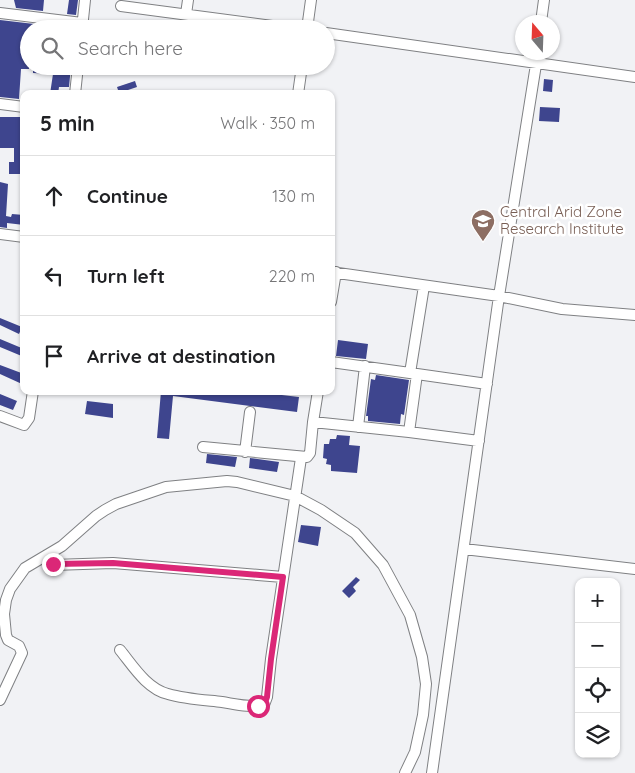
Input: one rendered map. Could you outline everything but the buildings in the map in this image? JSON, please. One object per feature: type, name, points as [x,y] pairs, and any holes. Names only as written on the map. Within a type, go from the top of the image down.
[{"type":"street","points":[[83,20],[85,0]]},
{"type":"street","points":[[186,14],[188,0]]},
{"type":"street","points":[[308,20],[311,0]]},
{"type":"street","points":[[542,15],[544,0]]},
{"type":"street","points":[[121,6],[230,20]]},
{"type":"street","points":[[0,13],[44,20]]},
{"type":"street","points":[[335,34],[515,55]]},
{"type":"street","points":[[432,773],[499,296],[537,60]]},
{"type":"street","points":[[547,60],[635,77]]},
{"type":"street","points":[[75,90],[77,75]]},
{"type":"street","points":[[299,90],[301,75]]},
{"type":"street","points":[[0,104],[20,106]]},
{"type":"street","points":[[0,234],[20,236]]},
{"type":"street","points":[[335,272],[499,296],[562,308],[635,315]]},
{"type":"street","points":[[409,432],[424,286]]},
{"type":"street","points":[[335,362],[487,384]]},
{"type":"street","points":[[358,427],[366,366]]},
{"type":"street","points":[[0,416],[24,425],[29,418],[32,395]]},
{"type":"street","points":[[203,447],[301,458],[307,457],[310,453],[312,422],[317,395]]},
{"type":"street","points":[[244,452],[250,412]]},
{"type":"street","points":[[312,422],[479,441]]},
{"type":"street","points":[[120,650],[138,674],[166,694],[243,705],[264,705],[267,697],[301,458]]},
{"type":"street","points":[[0,700],[22,653],[19,646],[8,640],[4,614],[10,589],[25,568],[62,546],[96,516],[116,504],[166,487],[236,482],[295,496],[321,510],[355,533],[383,565],[410,615],[422,657],[426,684],[423,715],[415,752],[405,773]]},
{"type":"street","points":[[464,549],[635,569]]},
{"type":"street","points":[[53,564],[113,563],[283,577]]},
{"type":"place","name":"Central Arid Zone Research Institute","points":[[483,242]]},
{"type":"route","points":[[53,564],[113,563],[283,577],[267,697],[264,705],[258,706]]}]
